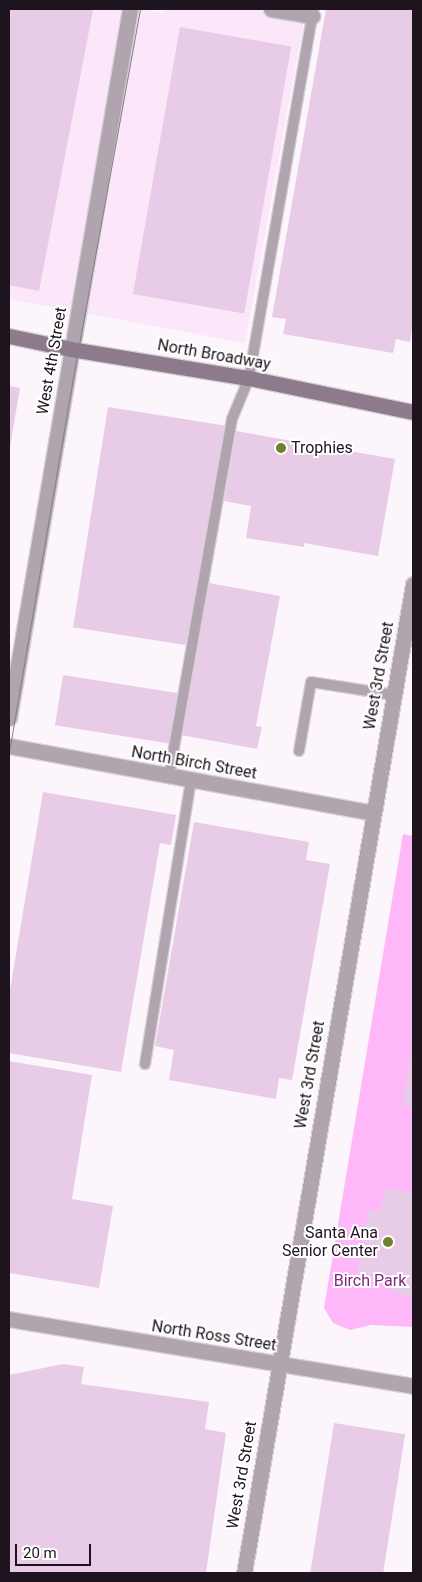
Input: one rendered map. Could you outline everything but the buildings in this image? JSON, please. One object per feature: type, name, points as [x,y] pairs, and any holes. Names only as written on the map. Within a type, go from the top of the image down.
[{"type":"main road","name":"North Broadway","points":[[9,336],[71,349],[249,378],[413,412]]},
{"type":"street","name":"West 4th Street","points":[[9,718],[130,9]]},
{"type":"street","points":[[271,9],[312,12]]},
{"type":"street","name":"West 3rd Street","points":[[244,1573],[413,584]]},
{"type":"street","name":"North Birch Street","points":[[9,746],[373,813]]},
{"type":"street","name":"North Ross Street","points":[[9,1320],[413,1386]]},
{"type":"lane","points":[[169,776],[232,419],[249,378],[312,12]]},
{"type":"lane","points":[[299,751],[311,682],[394,695]]},
{"type":"lane","points":[[144,1064],[191,780]]},
{"type":"shaded area","points":[[9,9],[139,9],[164,13],[165,9],[306,9],[245,343],[9,299]]},
{"type":"green space","name":"Birch Park","points":[[403,834],[413,836],[413,1327],[371,1325],[350,1330],[333,1323],[324,1308]]},
{"type":"tram line","points":[[9,752],[78,350],[140,9]]},
{"type":"place","name":"Trophies","points":[[281,448]]},
{"type":"place","name":"Santa Ana Senior Center","points":[[388,1242]]}]
